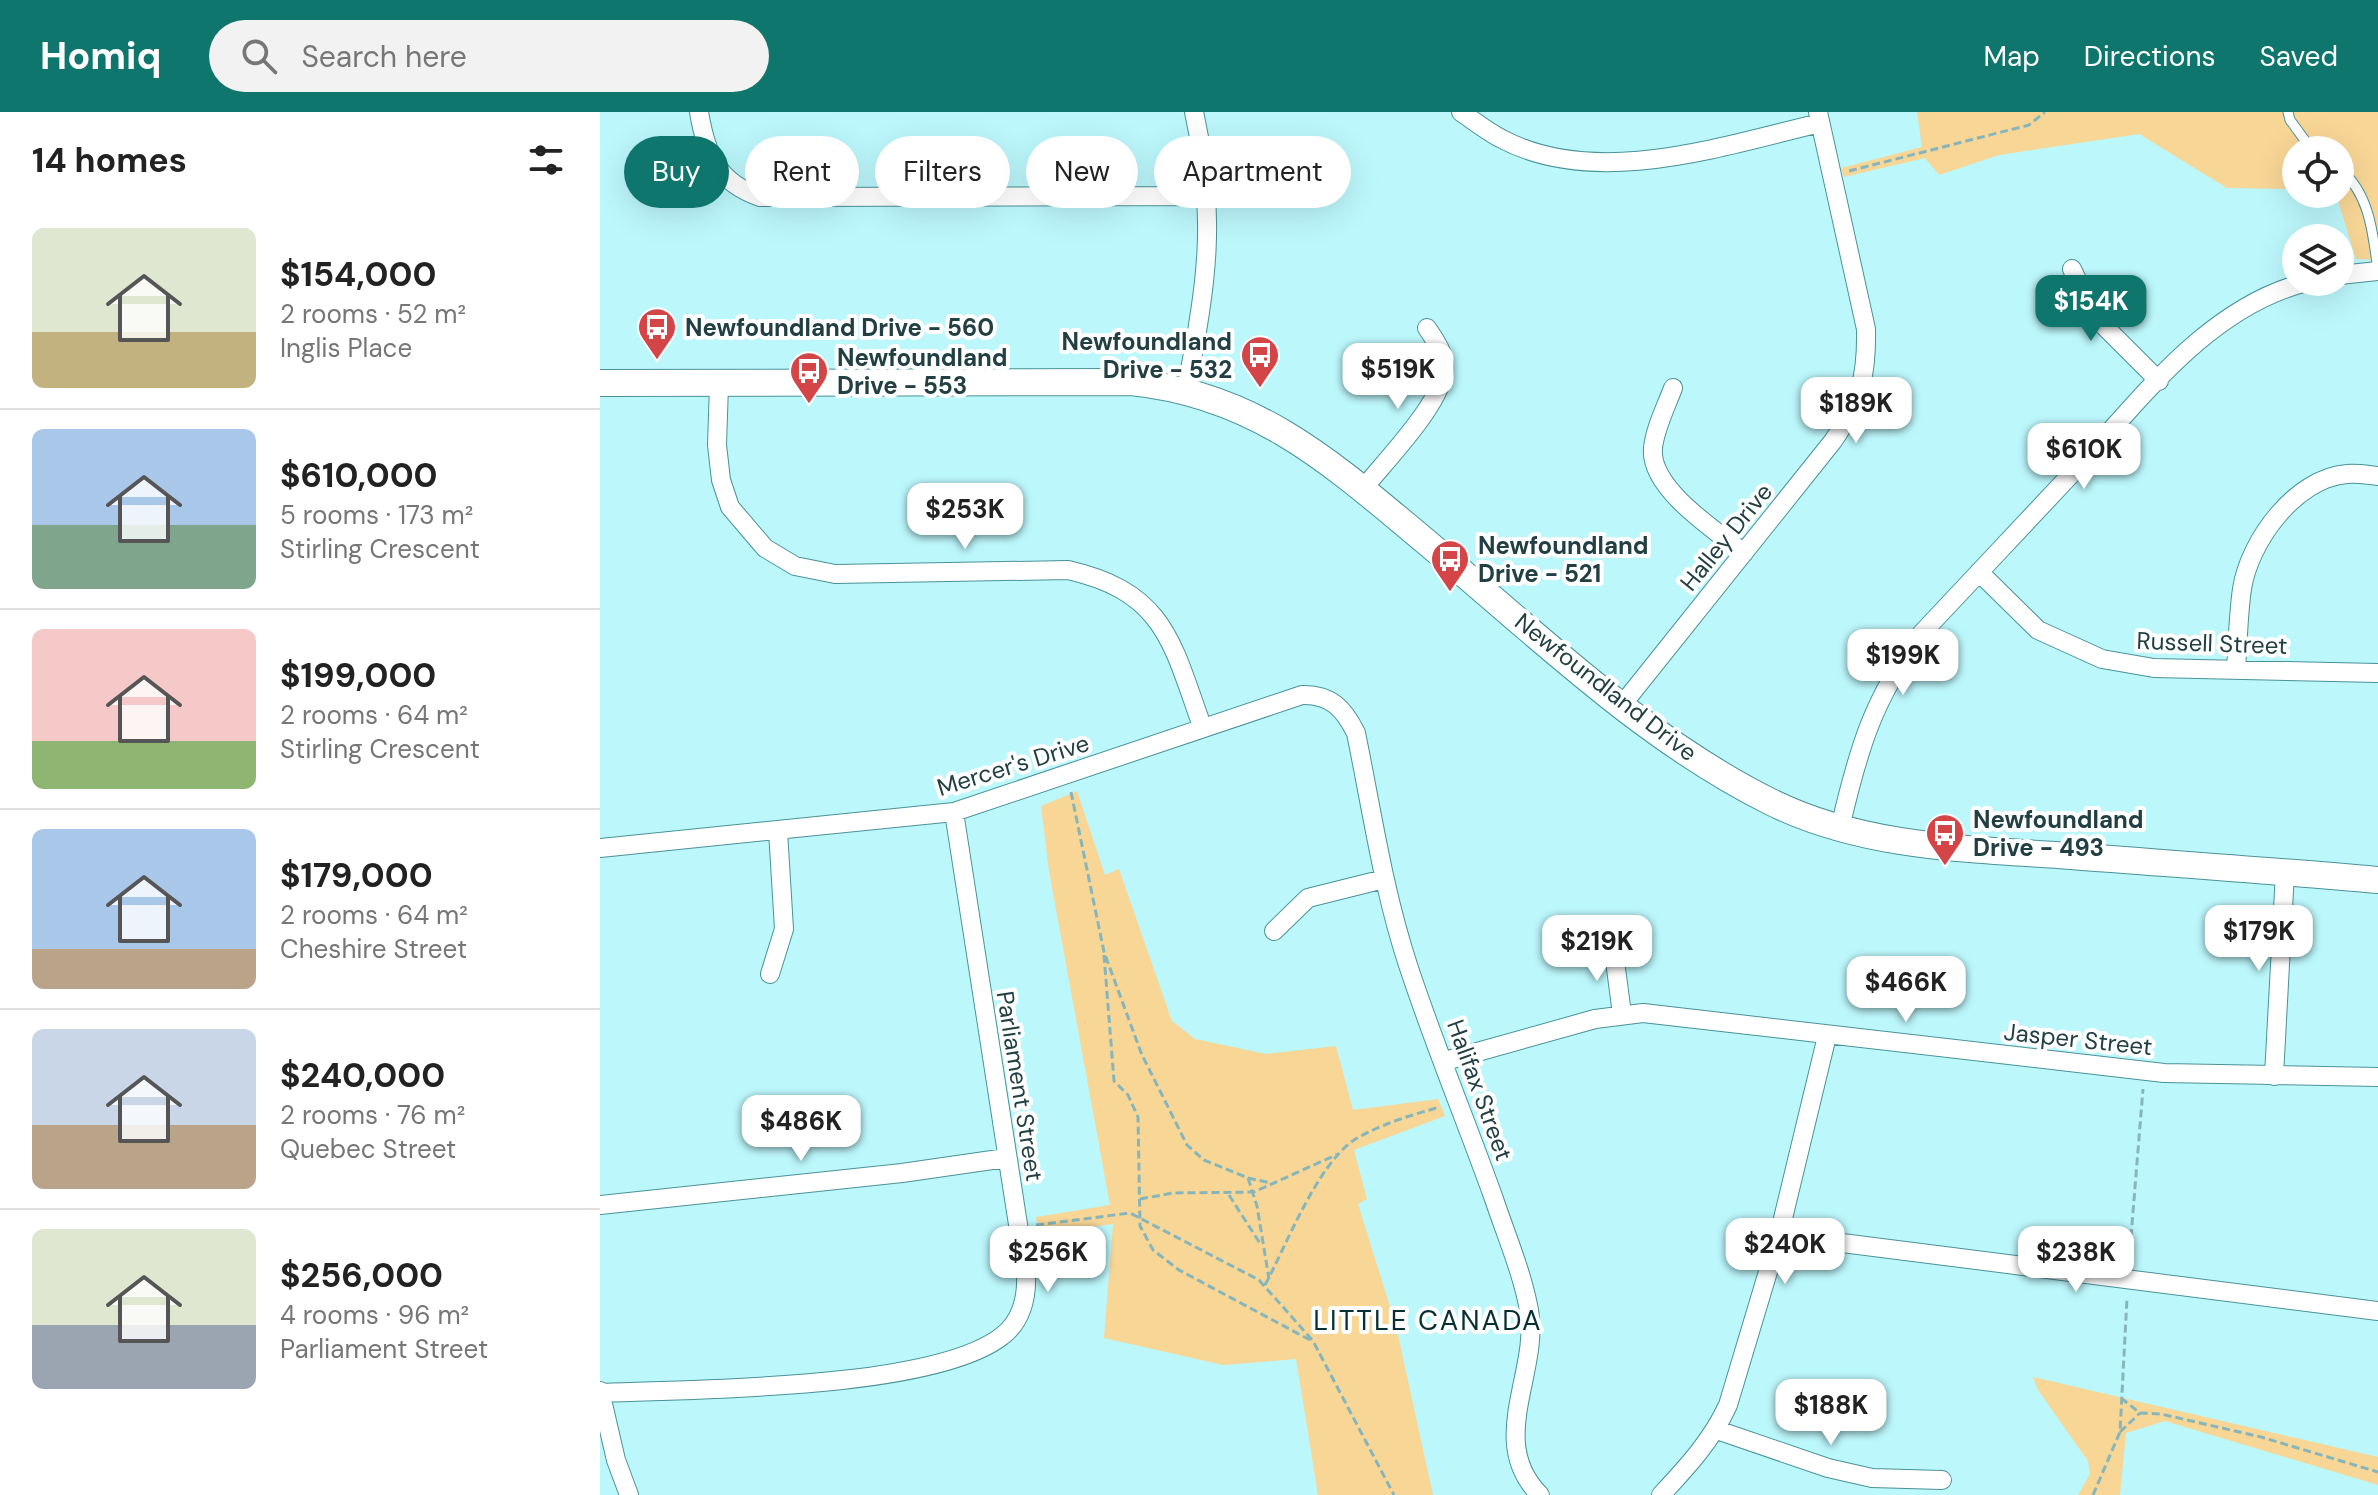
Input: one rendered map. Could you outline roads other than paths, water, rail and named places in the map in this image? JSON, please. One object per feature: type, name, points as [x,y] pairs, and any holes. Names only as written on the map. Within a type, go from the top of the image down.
[{"type":"street","points":[[699,112],[705,149],[719,173],[744,192],[760,197],[1154,196]]},
{"type":"street","points":[[1194,112],[1198,136]]},
{"type":"street","points":[[1461,112],[1502,140],[1550,157],[1601,164],[1656,159],[1819,118]]},
{"type":"street","name":"Halley Drive","points":[[1622,705],[1852,413],[1866,366],[1866,329],[1819,118]]},
{"type":"street","points":[[1186,389],[1209,255],[1207,208]]},
{"type":"street","points":[[2072,269],[2094,316],[2159,381]]},
{"type":"street","points":[[2354,274],[2378,271]]},
{"type":"street","points":[[1840,828],[1869,720],[1881,693],[1922,633],[2159,381],[2235,313],[2282,289]]},
{"type":"street","points":[[1363,489],[1428,407],[1443,379],[1443,357],[1427,328]]},
{"type":"street","name":"Newfoundland Drive","points":[[600,383],[719,385],[967,380],[1131,382],[1186,389],[1227,402],[1269,423],[1363,489],[1622,705],[1722,775],[1789,810],[1840,828],[1888,840],[2378,880]]},
{"type":"street","points":[[719,385],[717,445],[721,480],[730,507],[765,548],[795,566],[835,574],[1068,570],[1100,577],[1131,593],[1158,619],[1176,654],[1202,726]]},
{"type":"street","points":[[1673,388],[1654,444],[1656,470],[1669,490],[1744,553]]},
{"type":"street","points":[[2236,669],[2242,588],[2256,548],[2267,530],[2309,489],[2328,479],[2347,474],[2378,476]]},
{"type":"street","name":"Russell Street","points":[[1979,572],[2038,630],[2083,653],[2154,668],[2378,673]]},
{"type":"street","name":"Mercer's Drive","points":[[600,848],[954,812],[1202,726],[1302,695],[1317,694],[1335,702]]},
{"type":"street","name":"Halifax Street","points":[[1335,702],[1348,715],[1356,733],[1384,879],[1408,965],[1445,1061],[1529,1308],[1532,1334],[1514,1424],[1516,1457],[1540,1495]]},
{"type":"street","name":"Parliament Street","points":[[600,1392],[833,1380],[898,1371],[984,1347],[1015,1322],[1027,1292],[954,812]]},
{"type":"street","points":[[770,974],[784,929],[778,831]]},
{"type":"street","points":[[2274,1076],[2285,872]]},
{"type":"street","points":[[1274,931],[1308,898],[1384,879]]},
{"type":"street","points":[[1613,946],[1622,1014]]},
{"type":"street","name":"Jasper Street","points":[[1445,1061],[1622,1014],[1717,1020],[1827,1036],[2164,1073],[2378,1077]]},
{"type":"street","points":[[1661,1495],[1717,1430],[1738,1377],[1779,1235],[1827,1036]]},
{"type":"street","points":[[600,1205],[902,1173],[1006,1158]]},
{"type":"street","points":[[1779,1235],[2378,1311]]},
{"type":"street","points":[[600,1392],[612,1445],[629,1495]]},
{"type":"street","points":[[1717,1430],[1828,1468],[1872,1478],[1942,1480]]},
{"type":"lane","points":[[2288,112],[2302,136]]},
{"type":"lane","points":[[2354,181],[2366,206],[2378,271]]},
{"type":"place","name":"Newfoundland Drive - 560","points":[[657,361]]},
{"type":"place","name":"Newfoundland Drive - 532","points":[[1260,389]]},
{"type":"place","name":"Newfoundland Drive - 553","points":[[809,405]]},
{"type":"place","name":"Newfoundland Drive - 521","points":[[1450,593]]},
{"type":"place","name":"Newfoundland Drive - 493","points":[[1945,867]]},
{"type":"district","name":"LITTLE CANADA","points":[[1428,1320]]}]
